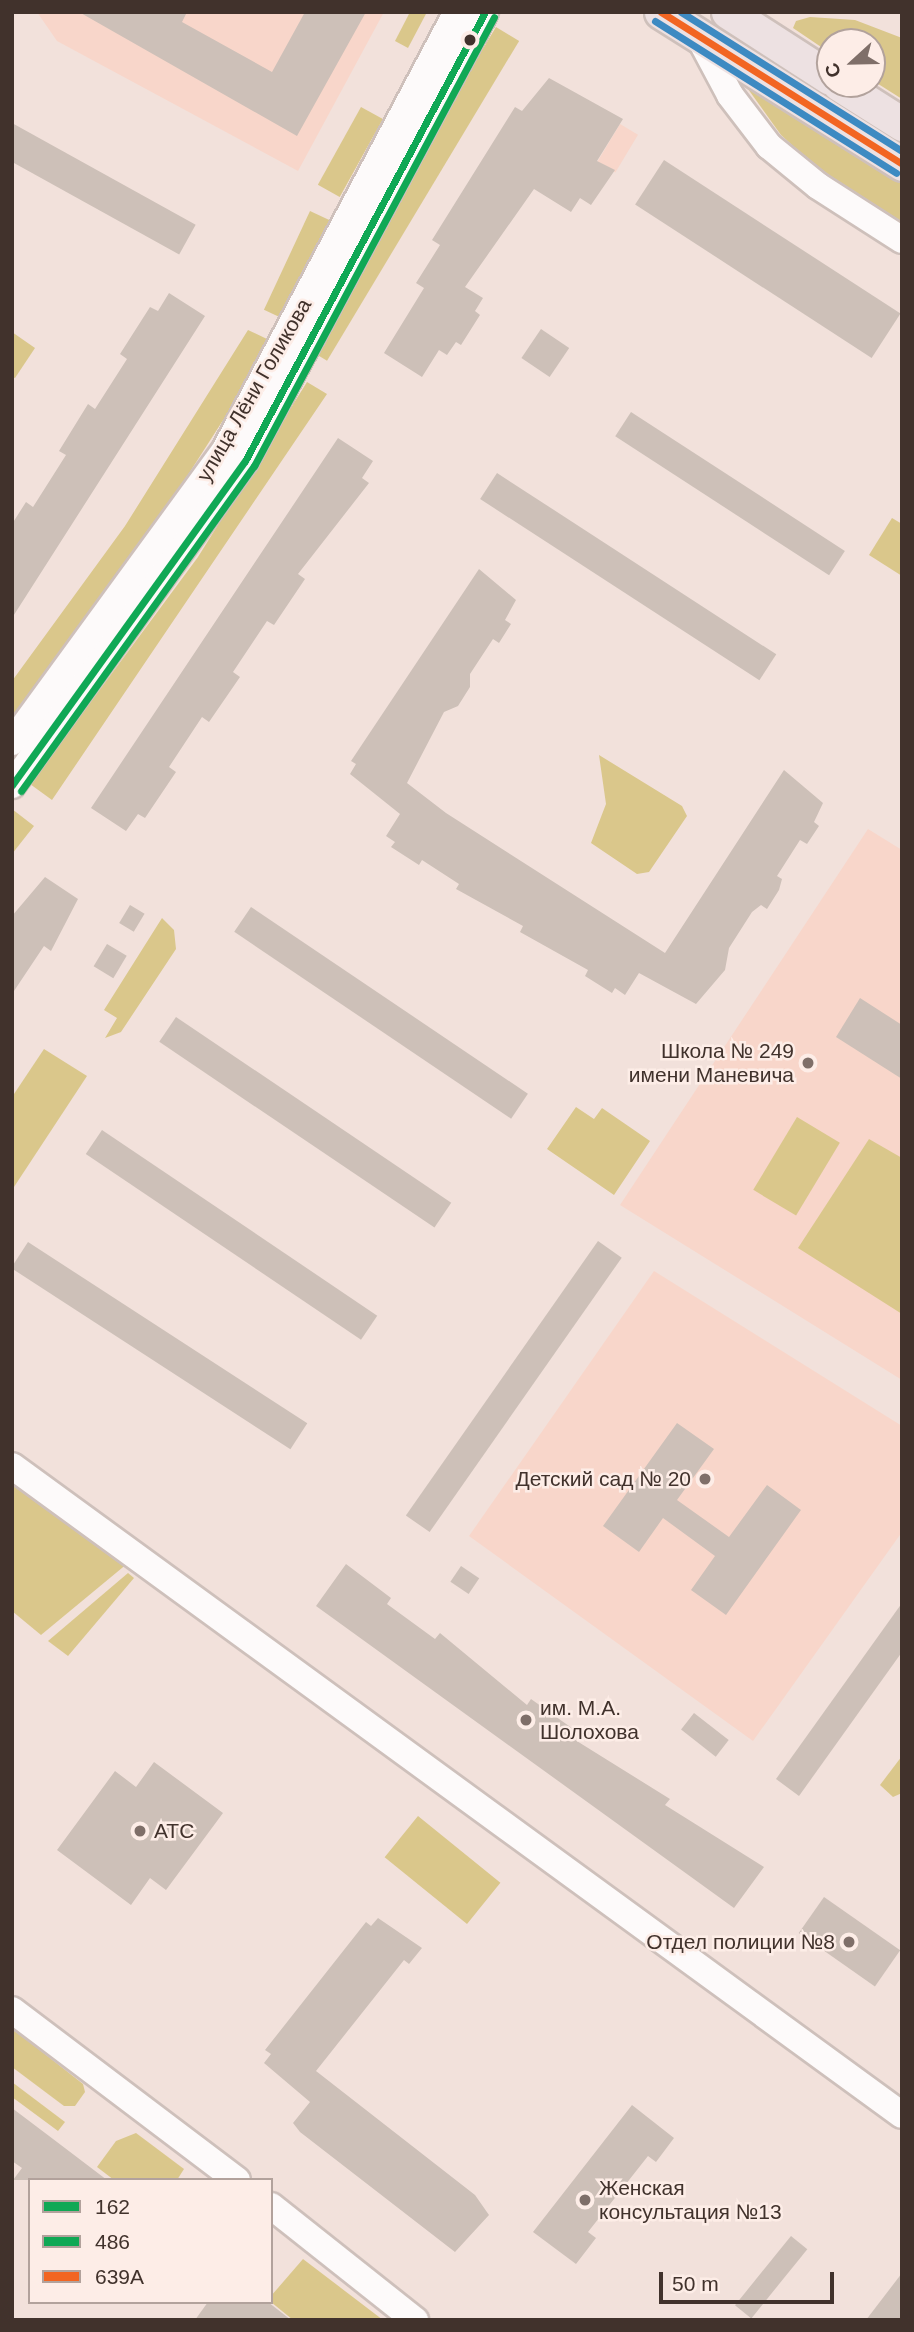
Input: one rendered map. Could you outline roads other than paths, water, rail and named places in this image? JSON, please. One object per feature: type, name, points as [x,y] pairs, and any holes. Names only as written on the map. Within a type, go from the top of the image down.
[{"type":"main road","points":[[660,12],[902,164]]},
{"type":"main road","points":[[728,12],[816,69]]},
{"type":"main road","points":[[861,98],[902,124]]},
{"type":"street","name":"улица Лёни Голикова","points":[[12,742],[226,448],[457,12]]},
{"type":"street","name":"улица Лёни Голикова","points":[[12,785],[245,461],[485,12]]},
{"type":"street","points":[[698,35],[730,95],[769,146],[818,186],[902,240]]},
{"type":"street","points":[[12,1466],[902,2115]]},
{"type":"street","points":[[12,2010],[234,2178]]},
{"type":"street","points":[[273,2208],[415,2320]]},
{"type":"place","name":"Школа № 249 имени Маневича","points":[[808,1063]]},
{"type":"place","name":"Детский сад № 20","points":[[705,1479]]},
{"type":"place","name":"им. М.А. Шолохова","points":[[526,1720]]},
{"type":"place","name":"АТС","points":[[140,1831]]},
{"type":"place","name":"Отдел полиции №8","points":[[849,1942]]},
{"type":"place","name":"Женская консультация №13","points":[[585,2200]]}]
